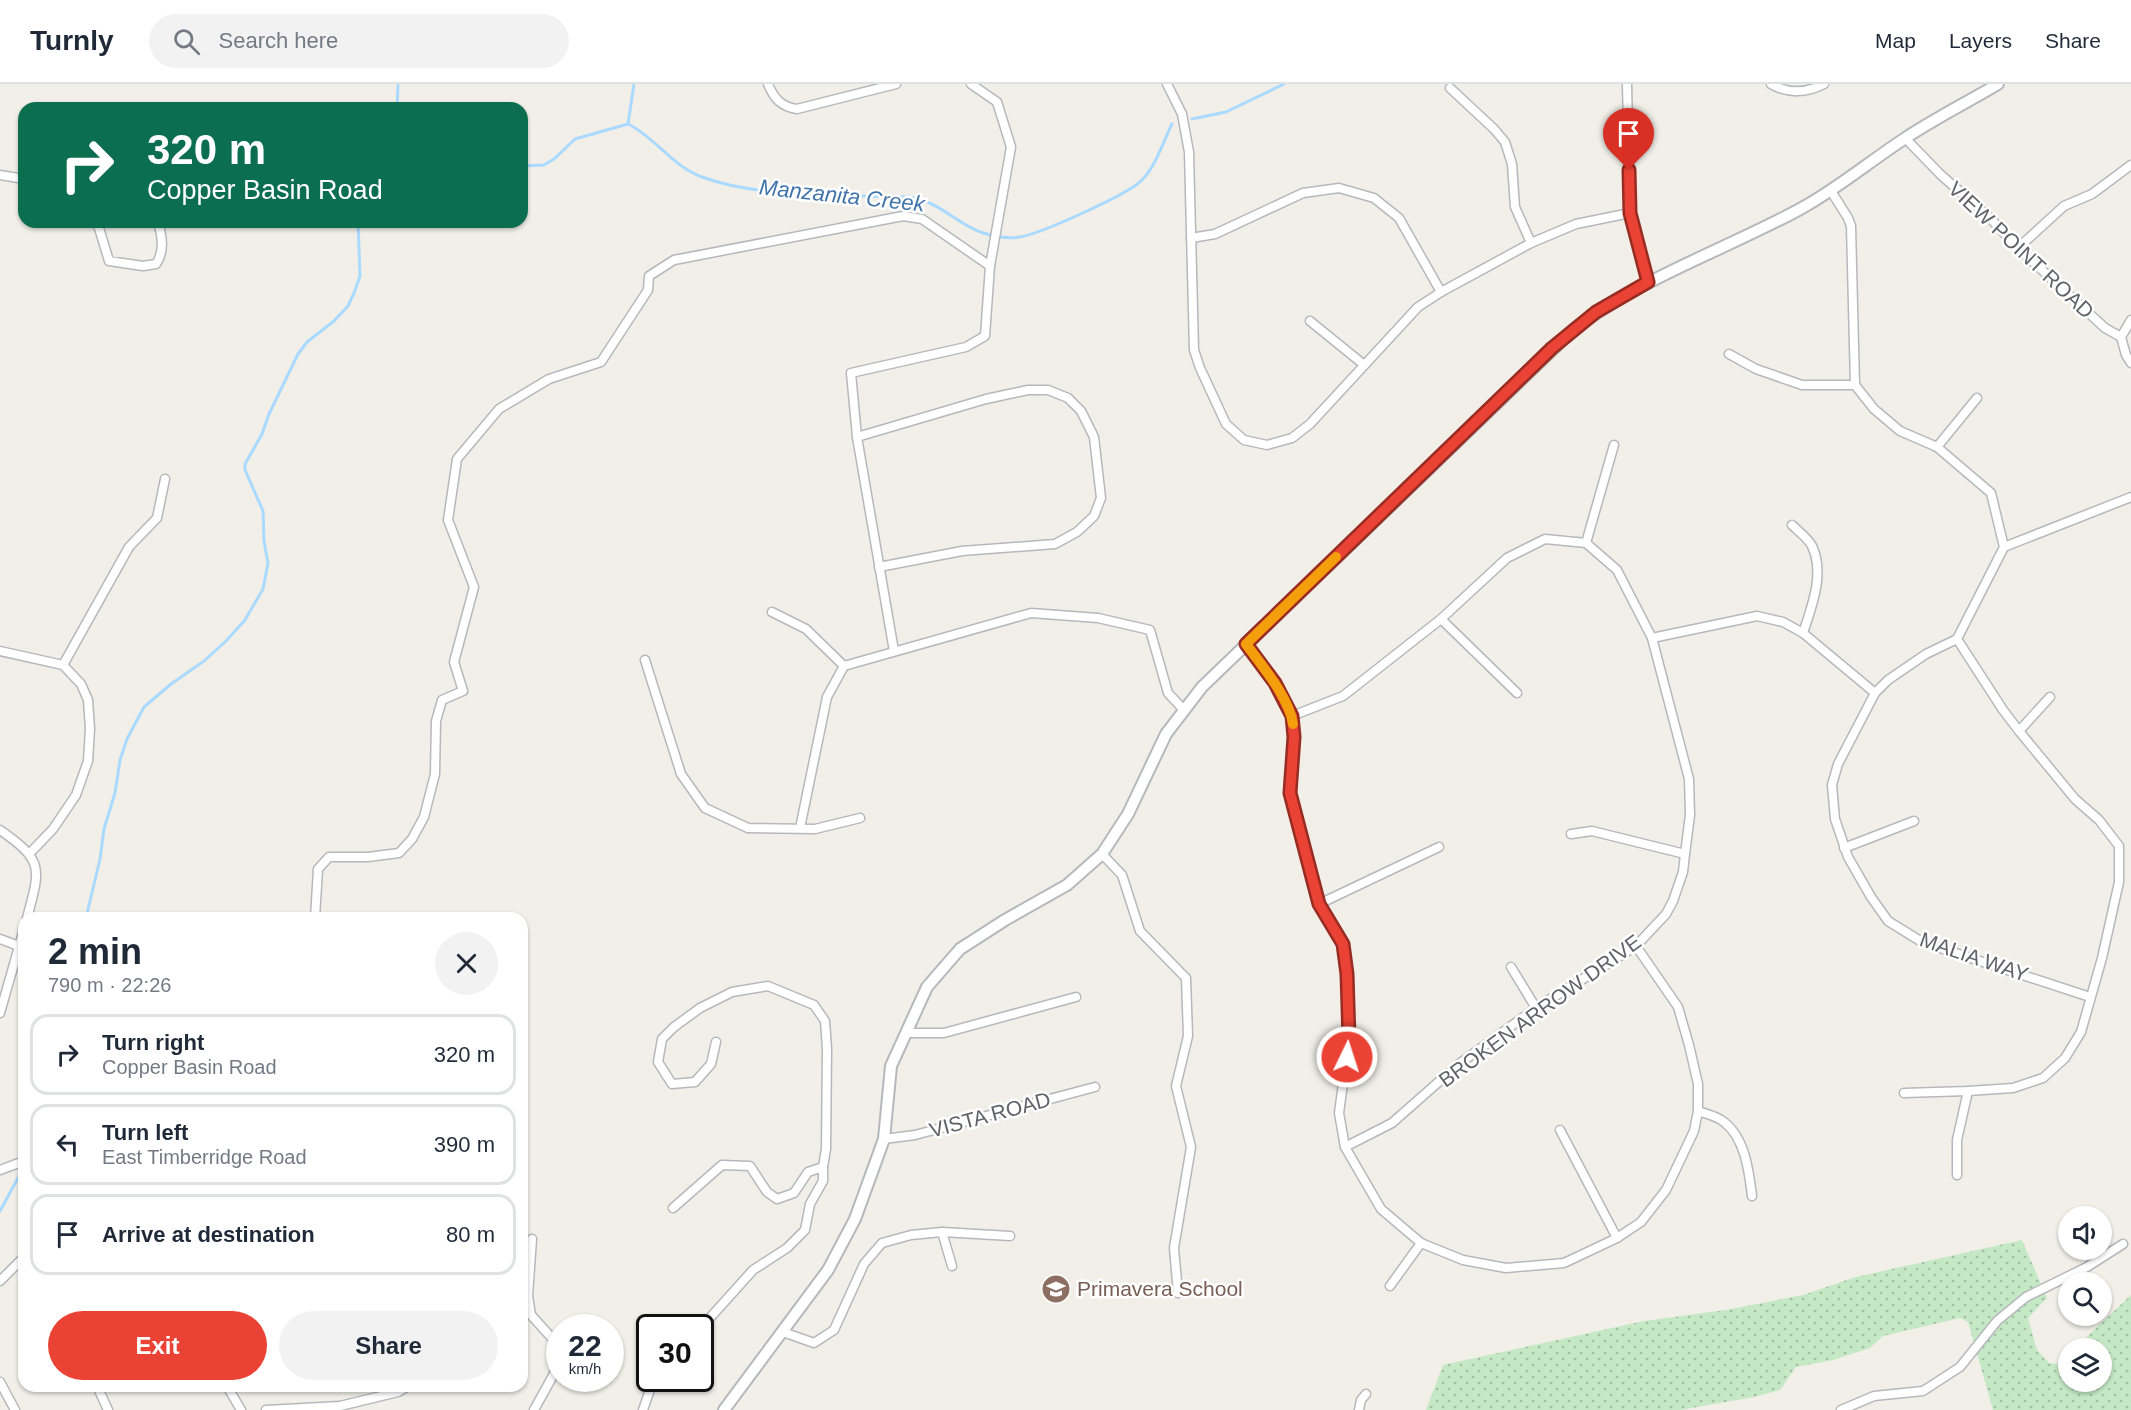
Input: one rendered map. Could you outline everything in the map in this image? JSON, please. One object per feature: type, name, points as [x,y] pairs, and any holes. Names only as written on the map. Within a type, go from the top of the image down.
[{"type":"street","points":[[768,84],[772,93],[784,107],[797,110],[897,84]]},
{"type":"street","points":[[894,651],[856,436],[851,373],[966,347],[985,336],[990,266],[1011,147],[997,102],[971,84]]},
{"type":"street","points":[[1167,84],[1182,114],[1189,152],[1194,350],[1226,424],[1244,440],[1267,445],[1292,438],[1310,424],[1418,307],[1442,292],[1532,243],[1576,224],[1630,213]]},
{"type":"street","points":[[1627,84],[1630,213],[1648,282]]},
{"type":"street","points":[[1771,84],[1782,90],[1801,92],[1824,84]]},
{"type":"street","points":[[724,1410],[828,1270],[855,1219],[884,1139],[891,1066],[927,987],[960,949],[1067,885],[1102,854],[1128,814],[1166,734],[1202,687],[1552,348],[1596,312],[1648,282],[1768,225],[1832,191],[1905,138],[1983,88],[1998,84]]},
{"type":"street","points":[[1450,88],[1505,142],[1512,164],[1515,207],[1532,243]]},
{"type":"street","name":"VIEW POINT ROAD","points":[[1905,138],[1941,176],[1991,219],[2018,248],[2105,328],[2121,338]]},
{"type":"street","points":[[2018,248],[2064,206],[2092,194],[2131,165]]},
{"type":"street","points":[[0,175],[18,178]]},
{"type":"street","points":[[1191,238],[1215,234],[1303,193],[1339,188],[1374,198],[1399,218],[1442,292]]},
{"type":"street","points":[[1832,191],[1851,226],[1855,385],[1874,409],[1900,431],[1937,447],[1991,493],[2004,547],[1957,639],[2019,731],[2075,800],[2099,820],[2119,846],[2119,882],[2102,958],[2080,1032],[2065,1058],[2043,1078],[2013,1088],[1904,1093]]},
{"type":"street","points":[[315,912],[318,868],[329,857],[368,857],[399,853],[412,839],[424,818],[435,774],[436,721],[442,700],[463,691],[454,662],[474,586],[448,520],[457,459],[499,409],[549,379],[601,362],[648,290],[649,276],[674,260],[903,216],[922,219],[990,266]]},
{"type":"street","points":[[99,228],[109,261],[143,266],[156,264],[162,256],[159,228]]},
{"type":"street","points":[[2131,320],[2121,338],[2131,363]]},
{"type":"street","points":[[1310,321],[1364,364]]},
{"type":"street","points":[[1729,354],[1756,369],[1802,385],[1855,385]]},
{"type":"street","points":[[856,436],[986,399],[1028,390],[1048,390],[1068,398],[1082,411],[1094,437],[1101,498],[1094,516],[1077,532],[1055,544],[962,551],[879,567]]},
{"type":"street","points":[[1937,447],[1977,398]]},
{"type":"street","points":[[1292,716],[1342,696],[1440,620],[1507,558],[1545,539],[1586,543],[1614,445]]},
{"type":"street","points":[[63,665],[129,547],[157,518],[165,479]]},
{"type":"street","points":[[2004,547],[2131,497]]},
{"type":"street","points":[[1792,525],[1812,544],[1818,567],[1814,601],[1803,633]]},
{"type":"street","name":"BROKEN ARROW DRIVE","points":[[1345,1147],[1392,1123],[1459,1064],[1536,1008],[1636,946],[1666,914],[1683,872],[1690,815],[1689,779],[1652,638],[1617,570],[1586,543]]},
{"type":"street","points":[[772,612],[806,629],[844,666]]},
{"type":"street","points":[[800,828],[827,697],[844,666],[1030,613],[1098,618],[1150,630],[1168,693],[1183,709]]},
{"type":"street","points":[[1652,638],[1757,616],[1783,622],[1803,633],[1875,693]]},
{"type":"street","points":[[1440,620],[1517,693]]},
{"type":"street","name":"MALIA WAY","points":[[1957,639],[1926,654],[1888,680],[1875,693],[1838,764],[1832,785],[1835,819],[1844,848],[1871,897],[1888,921],[1901,931],[1922,942],[2090,997]]},
{"type":"street","points":[[1246,644],[1275,683],[1292,716],[1294,737],[1290,793],[1319,904],[1343,944],[1347,974],[1349,1039],[1339,1113],[1345,1147],[1382,1209],[1421,1243],[1463,1260],[1506,1268],[1564,1263],[1617,1238],[1641,1221],[1666,1190],[1694,1131],[1698,1111],[1698,1084],[1678,1007],[1636,946]]},
{"type":"street","points":[[0,651],[63,665],[81,684],[88,700],[90,729],[88,761],[76,795],[29,854]]},
{"type":"street","points":[[645,660],[681,774],[705,807],[748,828],[815,829],[860,818]]},
{"type":"street","points":[[2019,731],[2050,697]]},
{"type":"street","points":[[1844,848],[1914,821]]},
{"type":"street","points":[[0,830],[24,847],[33,861],[37,883],[29,912]]},
{"type":"street","points":[[1571,834],[1592,831],[1685,854]]},
{"type":"street","points":[[1319,904],[1439,847]]},
{"type":"street","points":[[1102,854],[1122,875],[1140,931],[1186,978],[1188,1036],[1176,1086],[1191,1147],[1174,1248],[1178,1293]]},
{"type":"street","points":[[0,939],[18,945]]},
{"type":"street","points":[[0,1013],[18,953]]},
{"type":"street","points":[[1511,967],[1536,1008]]},
{"type":"street","points":[[713,1314],[753,1270],[787,1248],[805,1230],[810,1204],[823,1180],[822,1167],[826,1149],[827,1049],[825,1021],[814,1005],[768,986],[732,992],[700,1008],[662,1039],[658,1062],[672,1084],[695,1082],[711,1064],[716,1042]]},
{"type":"street","points":[[906,1033],[944,1033],[1076,997]]},
{"type":"street","name":"VISTA ROAD","points":[[884,1139],[915,1135],[1095,1087]]},
{"type":"street","points":[[1957,1175],[1957,1140],[1968,1091]]},
{"type":"street","points":[[1698,1111],[1725,1122],[1736,1136],[1746,1158],[1752,1196]]},
{"type":"street","points":[[1560,1130],[1617,1238]]},
{"type":"street","points":[[0,1170],[18,1163]]},
{"type":"street","points":[[673,1208],[722,1165],[750,1166],[767,1192],[777,1199],[794,1193],[808,1172],[822,1167]]},
{"type":"street","points":[[783,1332],[814,1343],[834,1330],[864,1264],[882,1243],[911,1235],[942,1232],[1010,1236]]},
{"type":"street","points":[[942,1232],[952,1266]]},
{"type":"street","points":[[532,1239],[528,1296],[531,1315],[546,1332]]},
{"type":"street","points":[[1390,1286],[1421,1243]]},
{"type":"street","points":[[1841,1410],[1874,1396],[1923,1391],[1960,1367],[1996,1321],[2026,1297],[2087,1268],[2123,1244]]},
{"type":"street","points":[[0,1281],[18,1263]]},
{"type":"street","points":[[0,1382],[15,1410]]},
{"type":"street","points":[[534,1410],[546,1388]]},
{"type":"street","points":[[100,1392],[108,1410]]},
{"type":"street","points":[[230,1392],[241,1410]]},
{"type":"street","points":[[266,1410],[340,1406],[398,1392]]},
{"type":"street","points":[[643,1410],[649,1392]]},
{"type":"street","points":[[1359,1410],[1361,1400],[1366,1394]]},
{"type":"green space","points":[[2022,1240],[2047,1298],[2028,1318],[2037,1350],[2049,1363],[2058,1363],[2058,1392],[2112,1392],[2112,1338],[2086,1338],[2098,1326],[2112,1326],[2112,1313],[2131,1295],[2131,1410],[1993,1410],[1968,1322],[1960,1318],[1883,1336],[1870,1348],[1833,1360],[1796,1367],[1780,1390],[1680,1410],[1426,1410],[1443,1365],[1644,1321],[1726,1310],[1803,1295],[1856,1277]]},
{"type":"waterway","points":[[397,102],[398,84]]},
{"type":"waterway","points":[[628,124],[634,84]]},
{"type":"waterway","name":"Manzanita Creek","points":[[1192,119],[1226,112],[1284,84]]},
{"type":"waterway","name":"Manzanita Creek","points":[[528,166],[544,165],[554,159],[575,139],[628,124],[647,136],[682,166],[702,177],[721,183],[782,192],[914,198],[933,204],[965,225],[983,233],[1015,238],[1063,222],[1134,186],[1151,168],[1172,124]]},
{"type":"waterway","name":"Manzanita Creek","points":[[87,912],[100,859],[104,829],[115,793],[120,760],[127,739],[144,707],[226,641],[245,620],[263,589],[268,563],[264,541],[263,511],[245,470],[245,464],[262,434],[269,414],[298,354],[307,342],[334,321],[348,306],[360,276],[358,228]]},
{"type":"waterway","name":"Manzanita Creek","points":[[0,1211],[18,1178]]},
{"type":"slow traffic","points":[[1293,724],[1292,716],[1275,683],[1246,644],[1336,557]]},
{"type":"place","name":"Primavera School","points":[[1056,1289]]},
{"type":"route","points":[[1347,1057],[1349,1039],[1347,974],[1343,944],[1319,904],[1290,793],[1294,737],[1292,716],[1275,683],[1246,644],[1552,348],[1596,312],[1648,282],[1630,213],[1629,170]]}]
